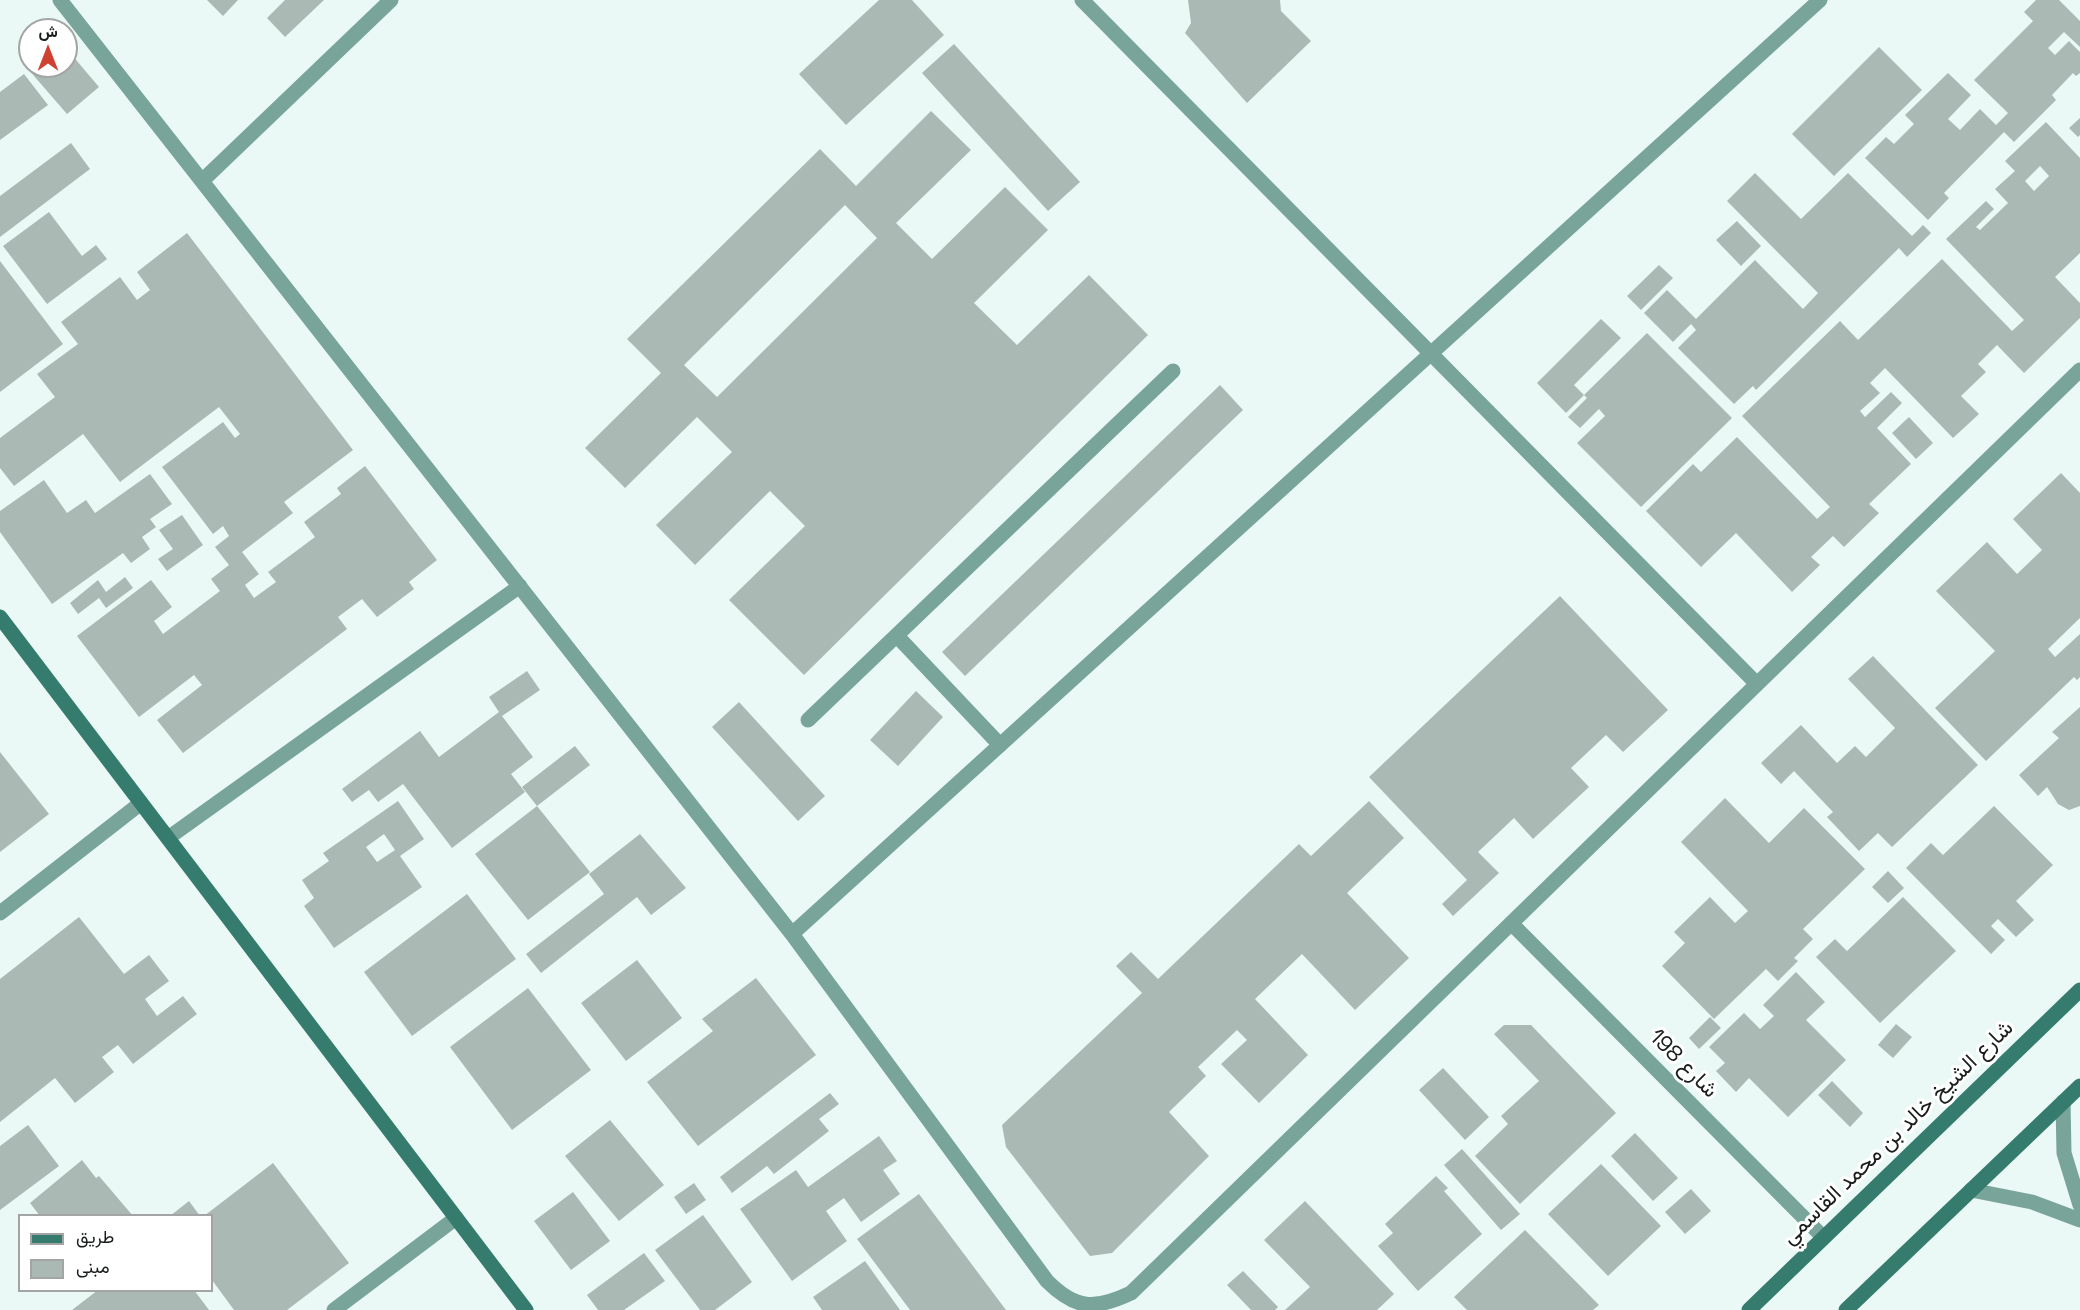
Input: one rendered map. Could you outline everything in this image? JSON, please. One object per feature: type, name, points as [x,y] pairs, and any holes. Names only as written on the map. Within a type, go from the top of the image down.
[{"type":"street","points":[[60,0],[792,934],[1047,1281],[1064,1298],[1086,1306],[1110,1304],[1131,1293],[2080,370]]},
{"type":"street","points":[[202,181],[391,0]]},
{"type":"street","points":[[1082,0],[1757,684]]},
{"type":"street","points":[[792,934],[1820,0]]},
{"type":"street","points":[[808,720],[1173,371]]},
{"type":"street","points":[[168,838],[520,586]]},
{"type":"street","points":[[0,617],[526,1310]]},
{"type":"street","points":[[897,636],[1000,745]]},
{"type":"street","points":[[0,913],[141,803]]},
{"type":"street","name":"شارع 198","points":[[1511,923],[1823,1237]]},
{"type":"street","name":"شارع الشيخ خالد بن محمد القاسمي","points":[[1749,1310],[2080,990]]},
{"type":"street","points":[[1846,1310],[2080,1086]]},
{"type":"street","points":[[2063,1102],[2064,1153],[2080,1205]]},
{"type":"street","points":[[1971,1190],[2032,1202],[2080,1220]]},
{"type":"street","points":[[334,1310],[456,1218]]},
{"type":"building","points":[[207,0],[238,0],[223,16]]},
{"type":"building","points":[[285,0],[324,0],[285,37],[267,18]]},
{"type":"building","points":[[879,0],[912,0],[944,35],[846,125],[799,74]]},
{"type":"building","points":[[1188,0],[1280,0],[1281,11],[1311,41],[1247,103],[1185,33],[1191,23]]},
{"type":"building","points":[[2036,0],[2059,0],[2080,21],[2080,47],[2064,32],[2048,48],[2055,55],[2069,41],[2080,52],[2080,73],[2076,76],[2073,73],[2052,95],[2056,100],[2014,142],[2004,132],[1944,193],[1949,198],[1928,220],[1865,158],[1886,137],[1894,144],[1914,124],[1905,115],[1948,73],[1971,95],[1948,119],[1960,130],[1980,109],[1996,125],[2008,113],[1974,80],[2033,21],[2024,12]]},
{"type":"building","points":[[954,44],[1080,182],[1048,211],[922,73]]},
{"type":"building","points":[[1879,47],[1922,90],[1834,176],[1792,134]]},
{"type":"building","points":[[78,62],[99,87],[67,114],[36,78],[78,78]]},
{"type":"building","points":[[19,78],[27,78],[48,105],[0,140],[0,92]]},
{"type":"building","points":[[931,111],[971,150],[896,223],[932,259],[1005,187],[1048,230],[974,303],[1017,345],[1089,275],[1148,335],[804,675],[729,600],[805,526],[770,491],[695,565],[656,525],[732,452],[697,417],[625,488],[585,448],[661,373],[627,339],[820,149],[856,186]],"holes":[[[845,205],[877,238],[717,397],[684,365]]]},
{"type":"building","points":[[2080,118],[2080,135],[2078,137],[2069,128]]},
{"type":"building","points":[[2046,122],[2080,158],[2080,253],[2055,277],[2080,303],[2080,318],[2024,373],[1997,345],[1978,364],[1986,372],[1961,396],[1979,414],[1953,438],[1885,368],[1870,383],[1880,393],[1860,411],[1865,417],[1891,392],[1902,403],[1877,428],[1911,464],[1869,504],[1879,513],[1844,547],[1833,536],[1811,557],[1820,565],[1792,592],[1736,533],[1701,567],[1646,511],[1693,464],[1701,472],[1737,437],[1817,519],[1830,507],[1742,416],[1840,321],[1858,340],[1942,259],[2012,331],[2024,320],[1946,239],[1986,201],[1994,209],[1976,227],[1980,230],[2008,203],[1995,189],[2015,171],[2005,161]],"holes":[[[2040,166],[2049,176],[2034,191],[2025,181]]]},
{"type":"building","points":[[71,143],[90,169],[0,237],[0,196]]},
{"type":"building","points":[[1755,173],[1801,219],[1848,173],[1912,236],[1923,225],[1931,233],[1907,257],[1899,248],[1756,390],[1753,386],[1734,404],[1678,348],[1696,330],[1691,324],[1673,342],[1644,313],[1667,290],[1696,319],[1755,260],[1803,309],[1818,293],[1727,201]]},
{"type":"building","points":[[49,212],[82,256],[96,245],[107,259],[47,304],[3,246]]},
{"type":"building","points":[[1737,221],[1761,246],[1741,266],[1716,240]]},
{"type":"building","points":[[187,233],[353,450],[284,502],[293,513],[242,552],[259,574],[245,585],[254,598],[276,582],[268,572],[315,537],[304,522],[341,494],[337,488],[365,466],[437,560],[409,582],[414,589],[377,617],[362,599],[338,617],[347,629],[183,753],[157,720],[202,685],[194,675],[139,717],[77,636],[151,580],[172,607],[154,621],[163,634],[220,591],[211,579],[229,565],[215,547],[229,536],[223,526],[213,534],[162,467],[223,422],[235,438],[240,434],[219,407],[120,482],[83,434],[14,486],[0,468],[0,438],[55,397],[37,374],[78,344],[61,322],[120,277],[137,300],[150,290],[137,272]]},
{"type":"building","points":[[0,261],[63,344],[0,392]]},
{"type":"building","points":[[1659,265],[1673,278],[1641,310],[1627,296]]},
{"type":"building","points":[[1601,319],[1621,338],[1574,385],[1584,395],[1566,413],[1537,383]]},
{"type":"building","points":[[1647,333],[1732,418],[1641,507],[1577,443],[1605,416],[1599,409],[1580,428],[1568,417],[1587,398],[1584,395]]},
{"type":"building","points":[[1220,385],[1243,410],[965,676],[942,652]]},
{"type":"building","points":[[1909,417],[1933,443],[1916,459],[1892,433]]},
{"type":"building","points":[[2061,473],[2080,493],[2080,618],[2048,649],[2055,657],[2080,634],[2080,677],[2077,680],[2074,677],[1986,761],[1935,708],[1995,651],[1936,591],[1987,542],[2017,574],[2042,550],[2013,519]]},
{"type":"building","points":[[150,474],[172,504],[150,519],[156,527],[142,537],[150,549],[131,563],[123,553],[52,604],[0,532],[0,511],[44,480],[67,513],[86,500],[95,513]]},
{"type":"building","points":[[182,515],[203,545],[167,571],[158,559],[173,549],[159,530]]},
{"type":"building","points":[[125,577],[133,588],[106,608],[99,598],[78,614],[70,603],[98,580],[106,592]]},
{"type":"building","points":[[1560,596],[1668,710],[1623,752],[1606,735],[1571,768],[1589,787],[1533,839],[1514,818],[1478,852],[1499,873],[1453,916],[1442,904],[1467,880],[1369,777]]},
{"type":"building","points":[[1873,656],[1978,765],[1892,847],[1878,833],[1859,851],[1827,817],[1833,812],[1794,771],[1781,784],[1761,763],[1801,725],[1837,763],[1855,746],[1866,757],[1895,728],[1848,679]]},
{"type":"building","points":[[527,671],[540,690],[502,716],[533,757],[511,774],[525,792],[452,848],[403,784],[378,802],[369,790],[352,802],[342,789],[420,731],[439,757],[499,712],[489,697]]},
{"type":"building","points":[[916,691],[943,717],[898,766],[870,740]]},
{"type":"building","points":[[739,702],[825,796],[798,821],[712,727]]},
{"type":"building","points":[[2080,707],[2080,806],[2069,810],[2058,804],[2047,787],[2038,796],[2019,775],[2059,738],[2052,732]]},
{"type":"building","points":[[575,746],[590,765],[537,806],[522,787]]},
{"type":"building","points":[[0,752],[49,814],[0,852]]},
{"type":"building","points":[[1725,798],[1769,843],[1804,808],[1865,869],[1803,929],[1813,939],[1794,958],[1798,961],[1778,981],[1766,969],[1714,1019],[1662,966],[1685,943],[1674,932],[1710,897],[1735,923],[1748,911],[1681,842]]},
{"type":"building","points":[[398,801],[424,839],[400,856],[422,887],[334,948],[304,906],[314,898],[302,880],[329,861],[323,853]],"holes":[[[384,834],[395,850],[377,862],[366,847]]]},
{"type":"building","points":[[1369,801],[1404,838],[1347,893],[1409,958],[1355,1010],[1302,954],[1255,999],[1308,1055],[1259,1103],[1221,1064],[1247,1040],[1237,1030],[1198,1067],[1206,1076],[1169,1112],[1209,1156],[1112,1253],[1090,1256],[1006,1147],[1002,1125],[1142,993],[1116,966],[1131,952],[1158,979],[1299,844],[1311,856]]},
{"type":"building","points":[[537,806],[590,872],[528,920],[475,854]]},
{"type":"building","points":[[1994,806],[2053,865],[2016,901],[2034,920],[2016,937],[1998,919],[1991,926],[2005,940],[1991,954],[1906,868],[1931,843],[1943,855]]},
{"type":"building","points":[[640,834],[686,888],[651,915],[637,897],[541,973],[526,954],[604,894],[589,874]]},
{"type":"building","points":[[1888,871],[1904,888],[1888,903],[1872,887]]},
{"type":"building","points":[[467,894],[516,959],[412,1036],[364,972]]},
{"type":"building","points":[[1903,897],[1956,951],[1880,1023],[1816,957],[1835,939],[1847,951]]},
{"type":"building","points":[[79,917],[124,974],[149,955],[169,981],[145,999],[157,1016],[183,996],[197,1014],[133,1064],[118,1045],[102,1057],[114,1072],[75,1103],[55,1078],[0,1122],[0,979]]},
{"type":"building","points":[[637,960],[682,1018],[626,1061],[581,1003]]},
{"type":"building","points":[[1796,972],[1825,1002],[1806,1020],[1846,1060],[1788,1117],[1749,1078],[1736,1092],[1716,1071],[1725,1063],[1709,1047],[1744,1013],[1760,1029],[1774,1016],[1763,1005]]},
{"type":"building","points":[[756,978],[816,1055],[698,1146],[647,1082],[713,1031],[702,1019]]},
{"type":"building","points":[[528,988],[591,1070],[512,1130],[450,1047]]},
{"type":"building","points":[[1710,1017],[1721,1028],[1699,1049],[1689,1038]]},
{"type":"building","points":[[1896,1024],[1912,1037],[1893,1058],[1878,1045]]},
{"type":"building","points":[[1504,1025],[1531,1025],[1616,1113],[1520,1204],[1475,1156],[1508,1124],[1501,1116],[1539,1081],[1494,1034]]},
{"type":"building","points":[[1443,1068],[1489,1117],[1465,1140],[1419,1090]]},
{"type":"building","points":[[1832,1081],[1863,1113],[1850,1127],[1818,1095]]},
{"type":"building","points":[[830,1093],[839,1104],[819,1119],[829,1131],[774,1174],[767,1166],[732,1193],[720,1177]]},
{"type":"building","points":[[610,1120],[664,1185],[619,1221],[565,1156]]},
{"type":"building","points":[[28,1125],[59,1166],[0,1210],[0,1146]]},
{"type":"building","points":[[1635,1133],[1678,1178],[1653,1201],[1611,1156]]},
{"type":"building","points":[[879,1136],[897,1161],[883,1170],[900,1194],[861,1222],[844,1198],[826,1211],[847,1241],[792,1281],[740,1209],[796,1170],[808,1187]]},
{"type":"building","points":[[1462,1149],[1520,1214],[1501,1230],[1444,1165]]},
{"type":"building","points":[[82,1160],[131,1214],[38,1214],[30,1203]]},
{"type":"building","points":[[273,1163],[349,1263],[287,1310],[234,1310],[213,1281],[213,1214],[207,1214]]},
{"type":"building","points":[[1601,1164],[1661,1226],[1608,1276],[1548,1214]]},
{"type":"building","points":[[1436,1176],[1448,1188],[1444,1191],[1482,1234],[1418,1291],[1378,1246],[1393,1233],[1385,1224]]},
{"type":"building","points":[[694,1183],[706,1200],[686,1214],[674,1197]]},
{"type":"building","points":[[1691,1189],[1711,1211],[1685,1234],[1665,1212]]},
{"type":"building","points":[[573,1192],[610,1241],[571,1270],[534,1221]]},
{"type":"building","points":[[919,1194],[1006,1310],[910,1310],[857,1239]]},
{"type":"building","points":[[189,1201],[199,1214],[173,1214]]},
{"type":"building","points":[[1305,1201],[1394,1294],[1377,1310],[1285,1310],[1310,1287],[1264,1240]]},
{"type":"building","points":[[703,1215],[752,1282],[715,1310],[700,1310],[655,1250]]},
{"type":"building","points":[[1525,1230],[1599,1305],[1593,1310],[1467,1310],[1454,1297]]},
{"type":"building","points":[[644,1253],[665,1281],[624,1310],[598,1310],[587,1295]]},
{"type":"building","points":[[865,1261],[900,1310],[822,1310],[813,1297]]},
{"type":"building","points":[[1243,1271],[1278,1307],[1275,1310],[1251,1310],[1227,1285]]},
{"type":"building","points":[[95,1292],[196,1292],[209,1310],[72,1310]]}]
